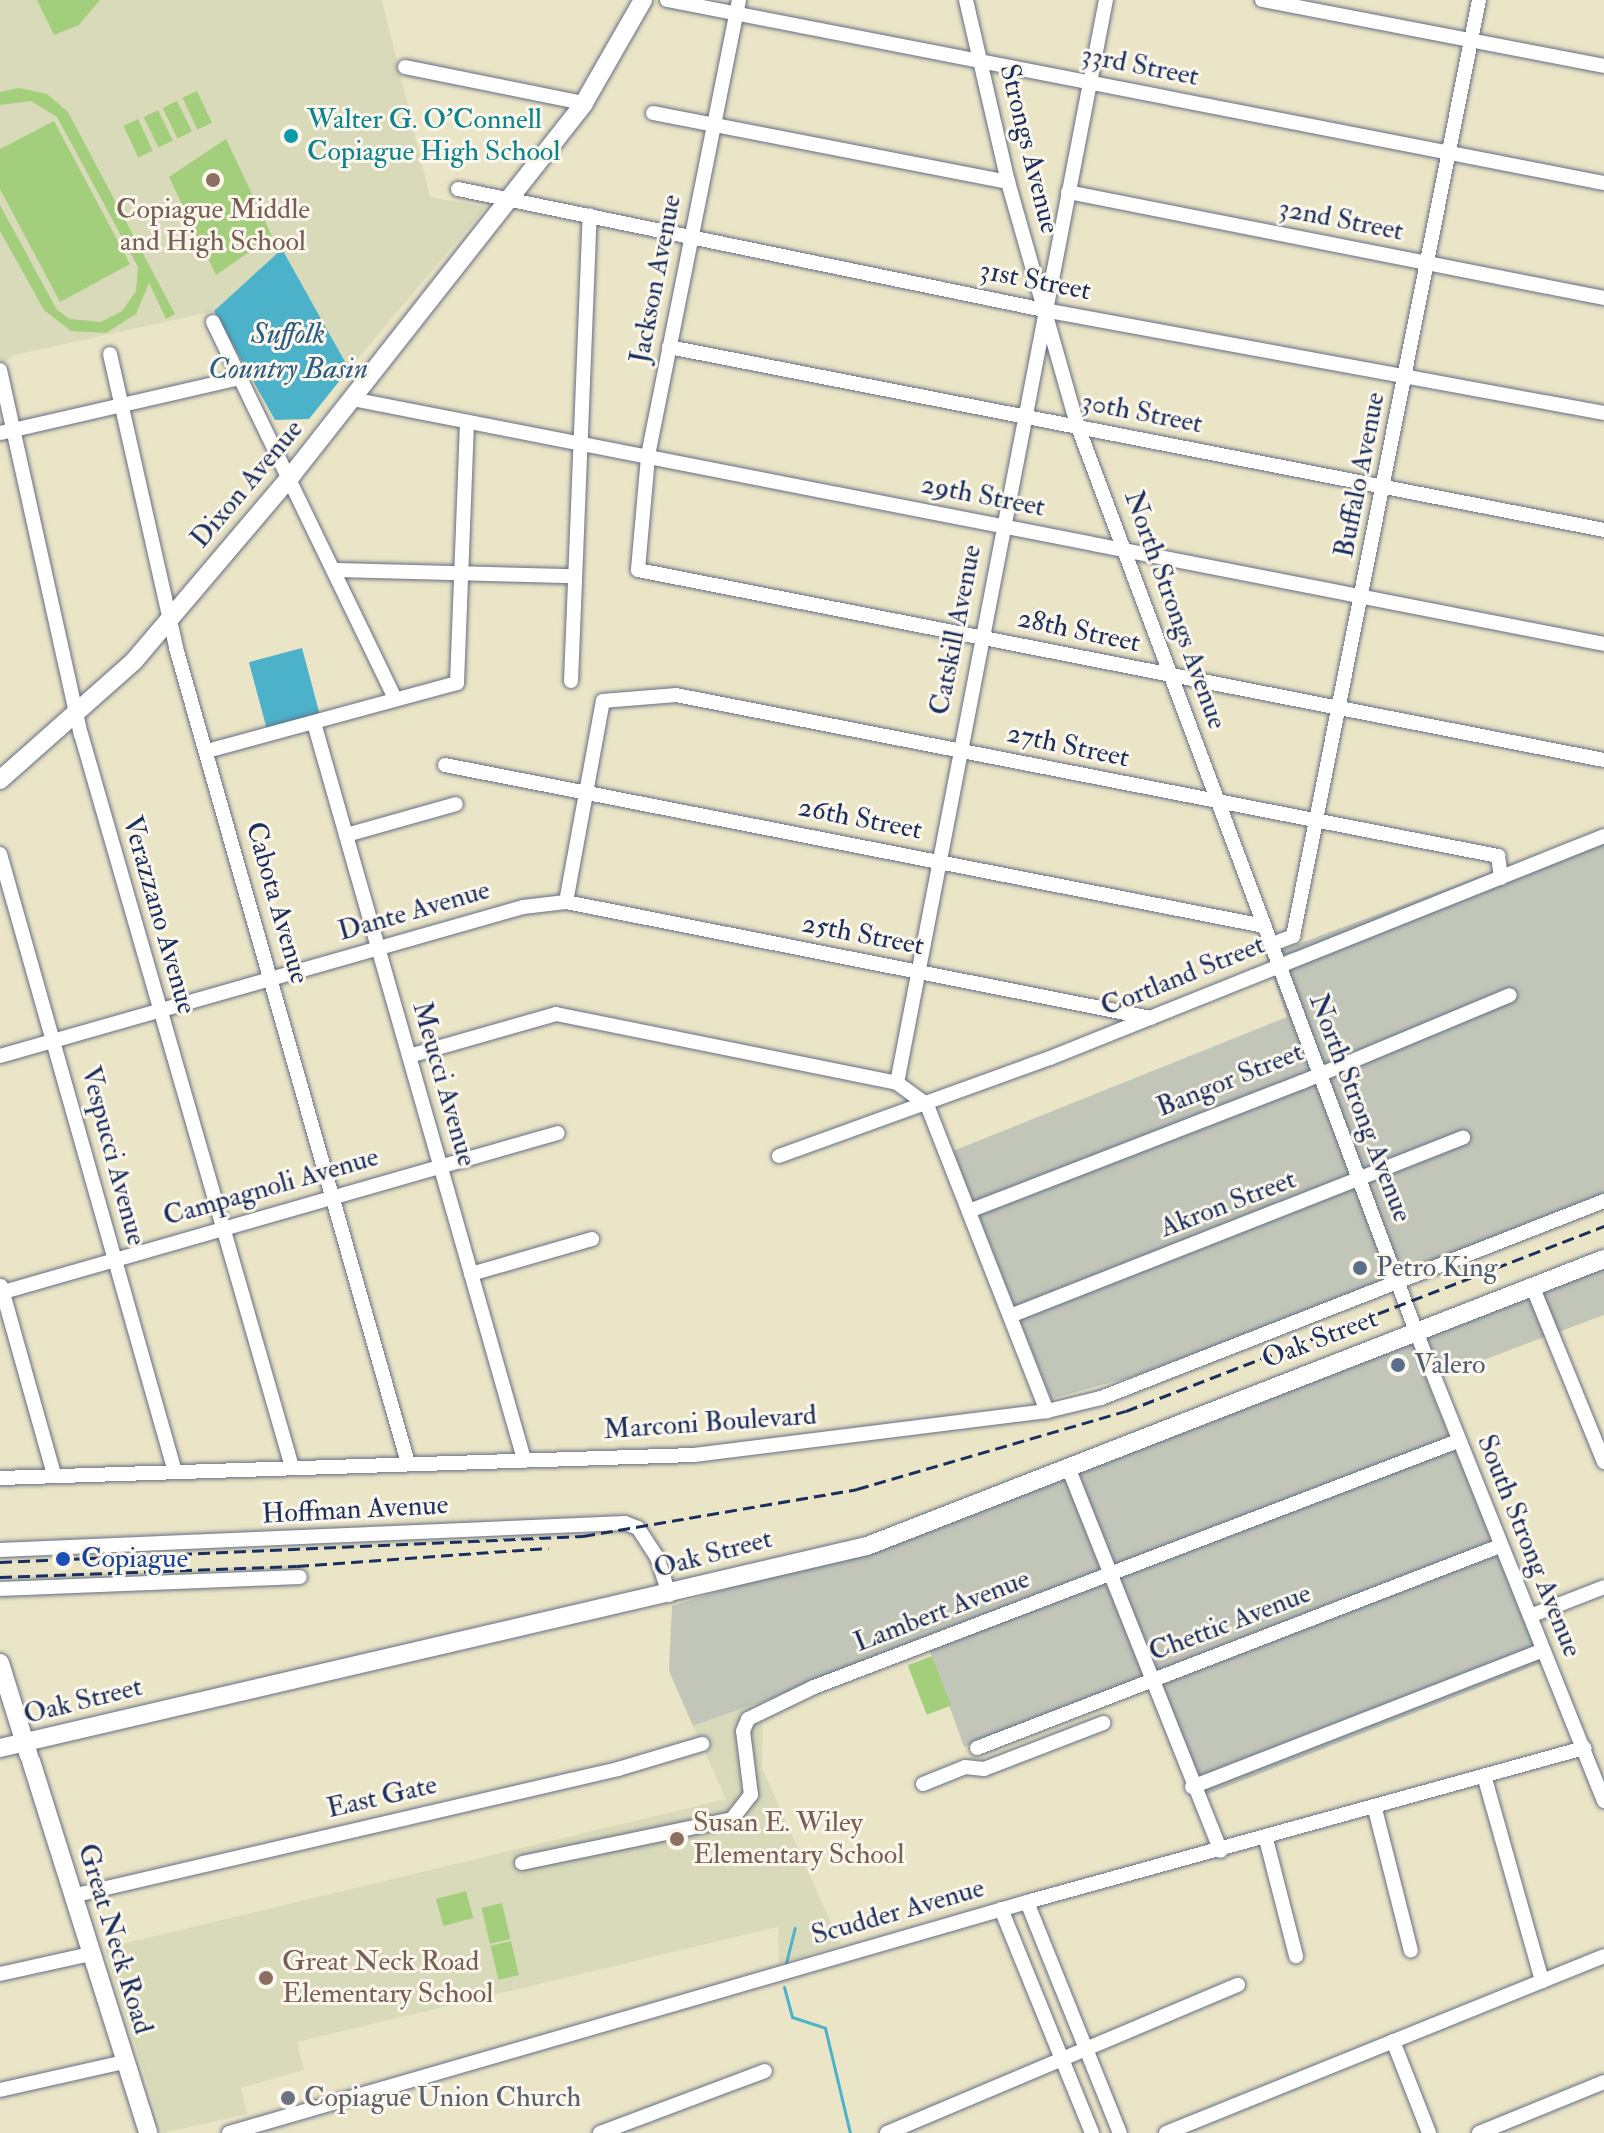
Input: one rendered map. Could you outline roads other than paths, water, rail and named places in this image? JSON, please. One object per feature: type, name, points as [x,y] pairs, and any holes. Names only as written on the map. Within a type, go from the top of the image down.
[{"type":"main road","name":"Dixon Avenue","points":[[0,780],[79,712],[172,616],[291,476],[584,103],[643,0]]},
{"type":"main road","name":"Oak Street","points":[[0,1748],[29,1754],[867,1546],[1604,1259]]},
{"type":"main road","name":"Great Neck Road","points":[[0,1663],[148,2133]]},
{"type":"street","name":"33rd Street","points":[[667,0],[737,7],[980,61],[1604,183]]},
{"type":"street","name":"Strongs Avenue","points":[[966,0],[1008,182],[1044,310]]},
{"type":"street","name":"Catskill Avenue","points":[[897,1083],[1106,0]]},
{"type":"street","points":[[1262,0],[1604,66]]},
{"type":"street","name":"Buffalo Avenue","points":[[1270,945],[1293,936],[1341,708],[1479,0]]},
{"type":"street","name":"Jackson Avenue","points":[[638,570],[648,457],[737,7]]},
{"type":"street","points":[[405,67],[584,103]]},
{"type":"street","points":[[653,113],[1008,182]]},
{"type":"street","name":"31st Street","points":[[458,189],[1044,310],[1604,413]]},
{"type":"street","name":"32nd Street","points":[[1068,192],[1604,298]]},
{"type":"street","points":[[571,681],[590,215]]},
{"type":"street","name":"North Strongs Avenue","points":[[1044,310],[1078,427],[1264,926]]},
{"type":"street","points":[[213,322],[337,570],[395,699]]},
{"type":"street","name":"30th Street","points":[[669,347],[1604,530]]},
{"type":"street","name":"Cabota Avenue","points":[[110,354],[172,616],[176,648],[408,1463]]},
{"type":"street","name":"Verazzano Avenue","points":[[0,370],[79,712],[81,734],[292,1467]]},
{"type":"street","points":[[0,433],[241,378]]},
{"type":"street","name":"29th Street","points":[[352,399],[1604,644]]},
{"type":"street","points":[[207,751],[457,683],[467,422]]},
{"type":"street","points":[[337,570],[574,576]]},
{"type":"street","name":"28th Street","points":[[638,570],[1604,760]]},
{"type":"street","name":"27th Street","points":[[587,792],[603,701],[676,695],[960,749],[1221,805],[1498,856],[1501,872]]},
{"type":"street","name":"Meucci Avenue","points":[[314,723],[524,1459]]},
{"type":"street","name":"26th Street","points":[[445,765],[1264,926]]},
{"type":"street","points":[[566,902],[587,792]]},
{"type":"street","points":[[346,835],[456,804]]},
{"type":"street","name":"Cortland Street","points":[[779,1156],[927,1105],[1151,1018],[1501,872],[1604,836]]},
{"type":"street","name":"Vespucci Avenue","points":[[0,854],[175,1472]]},
{"type":"street","name":"Dante Avenue","points":[[0,1056],[523,907],[566,902]]},
{"type":"street","name":"25th Street","points":[[566,902],[1151,1018]]},
{"type":"street","name":"North Strong Avenue","points":[[1264,926],[1407,1309]]},
{"type":"street","name":"Bangor Street","points":[[969,1211],[1510,995]]},
{"type":"street","points":[[409,1056],[556,1014],[897,1083],[927,1105],[1047,1411]]},
{"type":"street","name":"Campagnoli Avenue","points":[[1,1289],[558,1133]]},
{"type":"street","name":"Akron Street","points":[[1010,1316],[1463,1138]]},
{"type":"street","name":"Marconi Boulevard","points":[[0,1478],[771,1448],[1047,1411],[1101,1398],[1604,1201]]},
{"type":"street","points":[[471,1274],[592,1239]]},
{"type":"street","points":[[1533,1288],[1604,1462]]},
{"type":"street","points":[[1,1289],[54,1474]]},
{"type":"street","name":"South Strong Avenue","points":[[1407,1309],[1604,1801]]},
{"type":"street","name":"Lambert Avenue","points":[[522,1863],[732,1819],[751,1795],[743,1731],[748,1719],[814,1687],[1458,1441]]},
{"type":"street","points":[[1068,1467],[1192,1787],[1221,1851]]},
{"type":"street","name":"Hoffman Avenue","points":[[0,1550],[625,1523],[638,1528],[657,1557],[669,1595]]},
{"type":"street","name":"Chettic Avenue","points":[[977,1748],[1500,1546]]},
{"type":"street","points":[[0,1589],[300,1577]]},
{"type":"street","points":[[1530,1616],[1604,1587]]},
{"type":"street","points":[[1192,1787],[1543,1650]]},
{"type":"street","points":[[923,1784],[965,1767],[984,1769],[1103,1723]]},
{"type":"street","name":"East Gate","points":[[72,1896],[618,1769],[702,1744]]},
{"type":"street","name":"Scudder Avenue","points":[[229,2133],[1001,1909],[1485,1779],[1584,1748]]},
{"type":"street","points":[[1485,1779],[1542,1981]]},
{"type":"street","points":[[1375,1809],[1411,1951]]},
{"type":"street","points":[[1266,1839],[1296,1956]]},
{"type":"street","points":[[1027,1902],[1120,2133]]},
{"type":"street","points":[[1001,1909],[1092,2133]]},
{"type":"street","points":[[0,1974],[90,1954]]},
{"type":"street","points":[[1166,2133],[1604,1956]]},
{"type":"street","points":[[887,2133],[1238,1985]]},
{"type":"street","points":[[1393,2041],[1429,2133]]},
{"type":"street","points":[[0,2090],[124,2062]]},
{"type":"street","points":[[600,2133],[765,2071]]},
{"type":"street","points":[[1479,2133],[1604,2082]]},
{"type":"water","name":"Suffolk Country Basin","points":[[282,249],[349,369],[309,419],[275,420],[214,311]]},
{"type":"water","points":[[302,648],[320,714],[266,728],[249,662]]},
{"type":"waterway","points":[[786,1963],[795,1928]]},
{"type":"waterway","points":[[784,1987],[792,2017],[825,2028],[850,2133]]},
{"type":"railway","points":[[0,1562],[583,1536],[857,1489],[1126,1411],[1604,1226]]},
{"type":"railway","points":[[0,1577],[297,1566],[548,1548]]},
{"type":"place","name":"Walter G. O'Connell Copiague High School","points":[[291,136]]},
{"type":"place","name":"Copiague Middle and High School","points":[[213,180]]},
{"type":"place","name":"Petro King","points":[[1360,1268]]},
{"type":"place","name":"Valero","points":[[1398,1365]]},
{"type":"place","name":"Copiague","points":[[63,1559]]},
{"type":"place","name":"Susan E. Wiley Elementary School","points":[[677,1839]]},
{"type":"place","name":"Great Neck Road Elementary School","points":[[266,1978]]},
{"type":"place","name":"Copiague Union Church","points":[[288,2098]]}]
